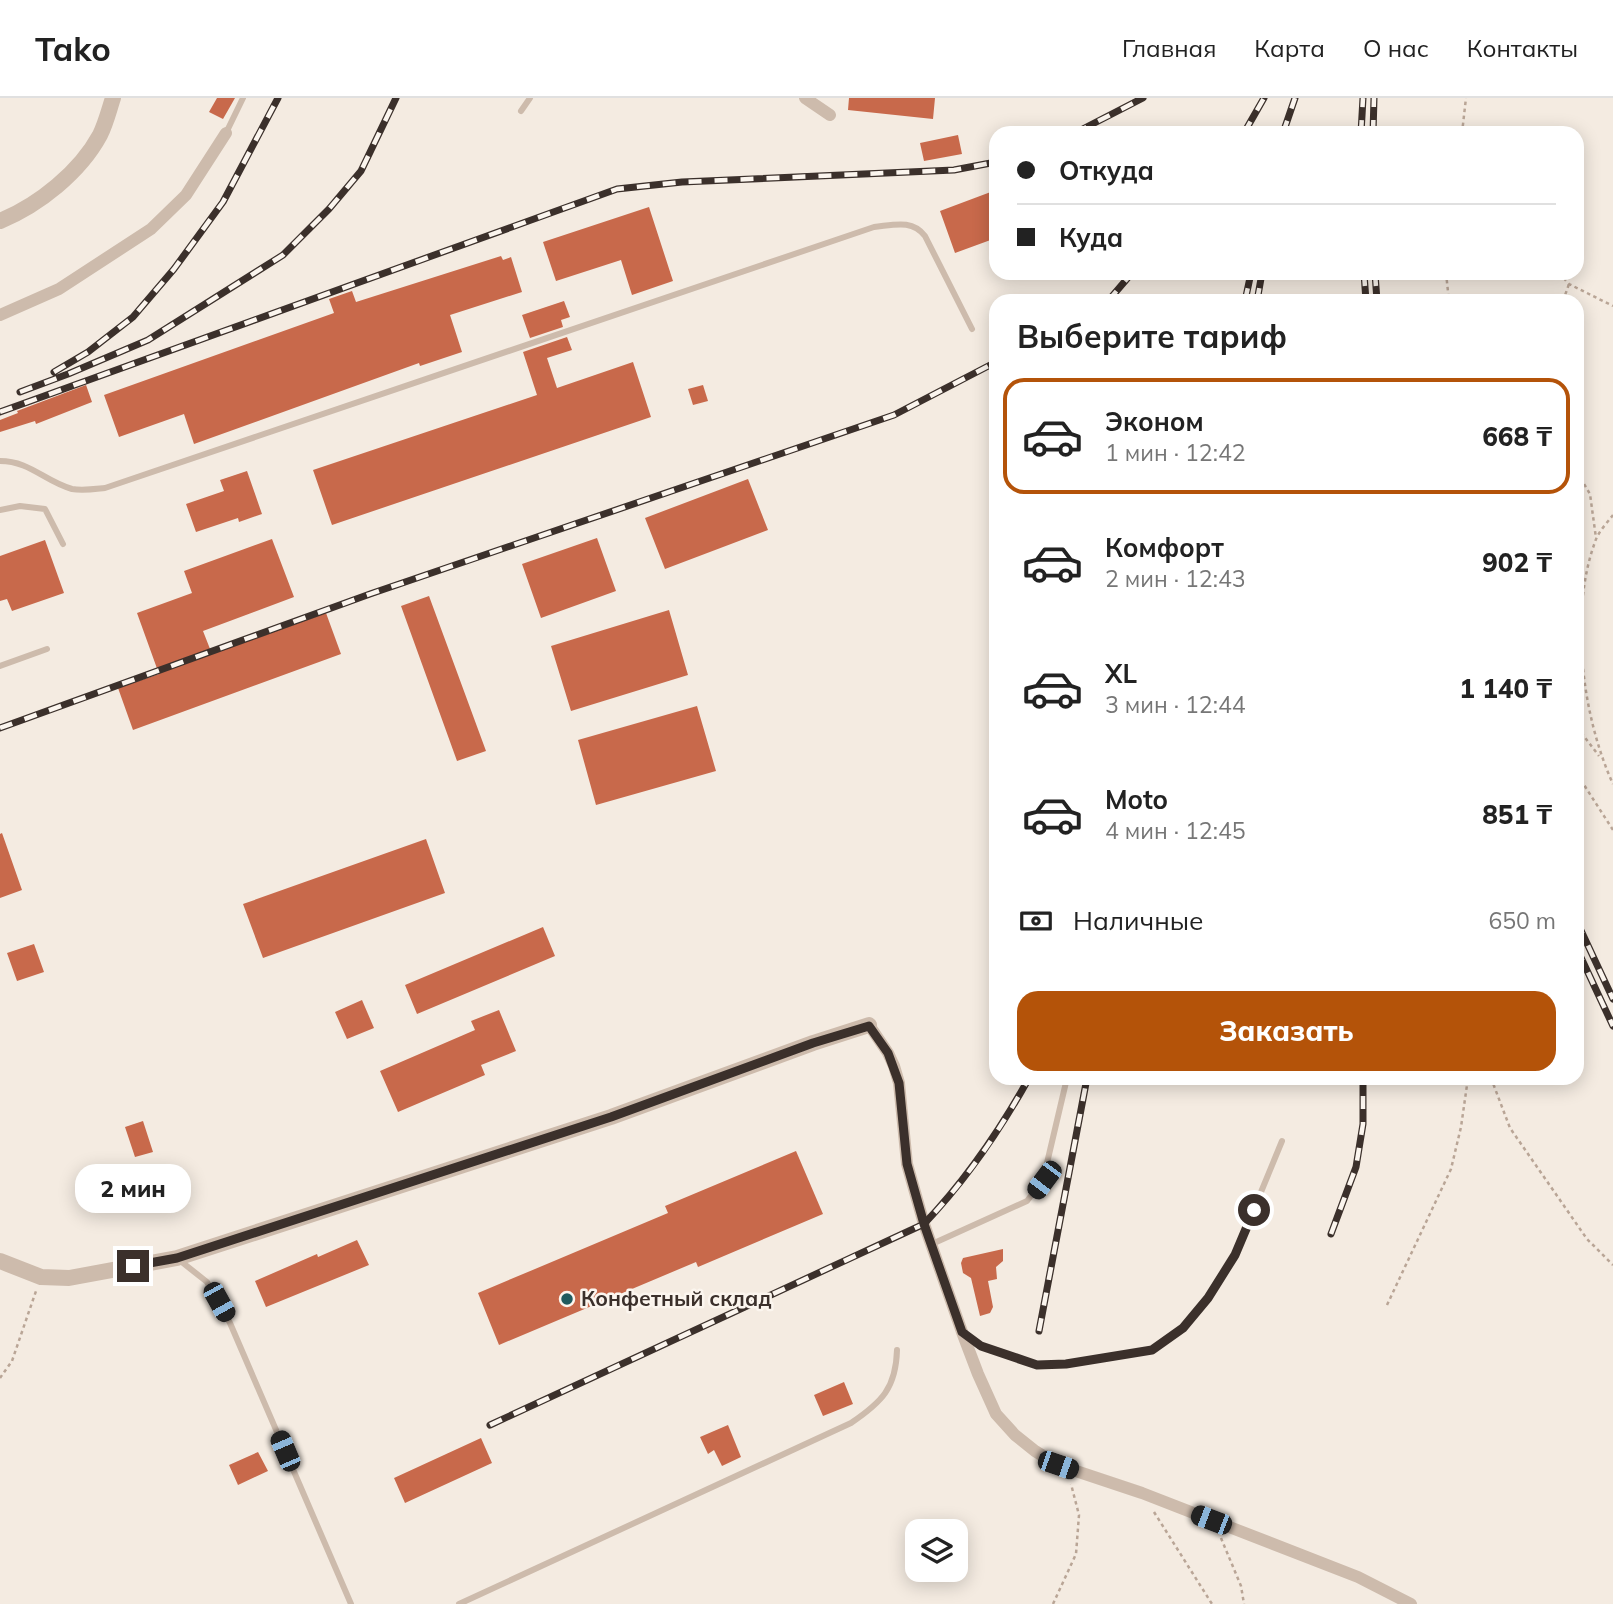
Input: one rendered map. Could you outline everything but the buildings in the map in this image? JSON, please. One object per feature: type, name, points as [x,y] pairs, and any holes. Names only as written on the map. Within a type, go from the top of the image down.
[{"type":"street","points":[[0,221],[52,190],[74,169],[100,133],[113,98]]},
{"type":"street","points":[[805,98],[830,115]]},
{"type":"street","points":[[0,315],[59,289],[151,229],[186,195],[226,133]]},
{"type":"street","points":[[0,1261],[41,1277],[69,1278],[177,1258],[611,1117],[813,1043],[869,1026],[888,1053],[899,1083],[907,1164],[962,1332],[996,1414],[1015,1435],[1058,1465],[1142,1493],[1358,1577],[1411,1604]]},
{"type":"lane","points":[[226,133],[243,98]]},
{"type":"lane","points":[[521,111],[530,98]]},
{"type":"lane","points":[[0,461],[26,464],[47,478],[73,489],[105,488],[874,227],[904,223],[919,228],[972,329]]},
{"type":"lane","points":[[0,510],[20,506],[45,509],[63,544]]},
{"type":"lane","points":[[0,666],[47,649]]},
{"type":"lane","points":[[932,1244],[1027,1201],[1044,1180],[1065,1085]]},
{"type":"lane","points":[[962,1332],[981,1346],[1037,1365],[1066,1364],[1152,1350],[1183,1328],[1208,1298],[1235,1255],[1282,1141]]},
{"type":"lane","points":[[177,1258],[207,1282],[230,1323],[351,1604]]},
{"type":"lane","points":[[460,1604],[851,1423],[870,1411],[886,1393],[896,1371],[897,1350]]},
{"type":"path","points":[[1463,126],[1466,98]]},
{"type":"path","points":[[1565,280],[1613,306]]},
{"type":"path","points":[[1565,294],[1569,284]]},
{"type":"path","points":[[1584,484],[1590,494],[1596,539]]},
{"type":"path","points":[[1584,579],[1596,539],[1613,515]]},
{"type":"path","points":[[1584,682],[1601,758],[1613,784]]},
{"type":"path","points":[[1584,736],[1601,758]]},
{"type":"path","points":[[1584,785],[1613,830]]},
{"type":"path","points":[[1387,1306],[1451,1169],[1461,1128],[1467,1085]]},
{"type":"path","points":[[1494,1085],[1510,1128],[1587,1239],[1613,1265]]},
{"type":"path","points":[[0,1378],[12,1361],[32,1303]]},
{"type":"path","points":[[1053,1604],[1076,1554],[1079,1516],[1071,1484],[1058,1465]]},
{"type":"path","points":[[1142,1493],[1212,1604]]},
{"type":"path","points":[[1211,1520],[1229,1553],[1241,1586],[1244,1604]]},
{"type":"railway","points":[[54,372],[88,352],[133,317],[174,269],[223,202],[278,98]]},
{"type":"railway","points":[[20,392],[148,340],[283,255],[329,209],[361,171],[396,98]]},
{"type":"railway","points":[[1089,126],[1143,98]]},
{"type":"railway","points":[[1248,126],[1264,98]]},
{"type":"railway","points":[[1285,126],[1295,98]]},
{"type":"railway","points":[[1361,126],[1363,98]]},
{"type":"railway","points":[[1373,126],[1374,98]]},
{"type":"railway","points":[[0,412],[617,189],[682,182],[954,170],[989,163]]},
{"type":"railway","points":[[1114,294],[1126,280]]},
{"type":"railway","points":[[1246,294],[1250,280]]},
{"type":"railway","points":[[1258,294],[1261,280]]},
{"type":"railway","points":[[1364,280],[1366,294]]},
{"type":"railway","points":[[1376,280],[1376,294]]},
{"type":"railway","points":[[0,728],[370,594],[894,415],[989,366]]},
{"type":"railway","points":[[1584,937],[1613,999]]},
{"type":"railway","points":[[1584,964],[1613,1026]]},
{"type":"railway","points":[[490,1425],[924,1224],[981,1154],[1025,1085]]},
{"type":"railway","points":[[1039,1331],[1086,1085]]},
{"type":"railway","points":[[1331,1234],[1356,1167],[1363,1124],[1363,1085]]},
{"type":"place","name":"Конфетный склад","points":[[567,1299]]},
{"type":"route","points":[[133,1266],[177,1258],[441,1170],[611,1117],[813,1043],[869,1026],[888,1053],[899,1083],[907,1164],[924,1224],[962,1332],[981,1346],[1037,1365],[1066,1364],[1152,1350],[1183,1328],[1208,1298],[1235,1255],[1254,1210]]}]
